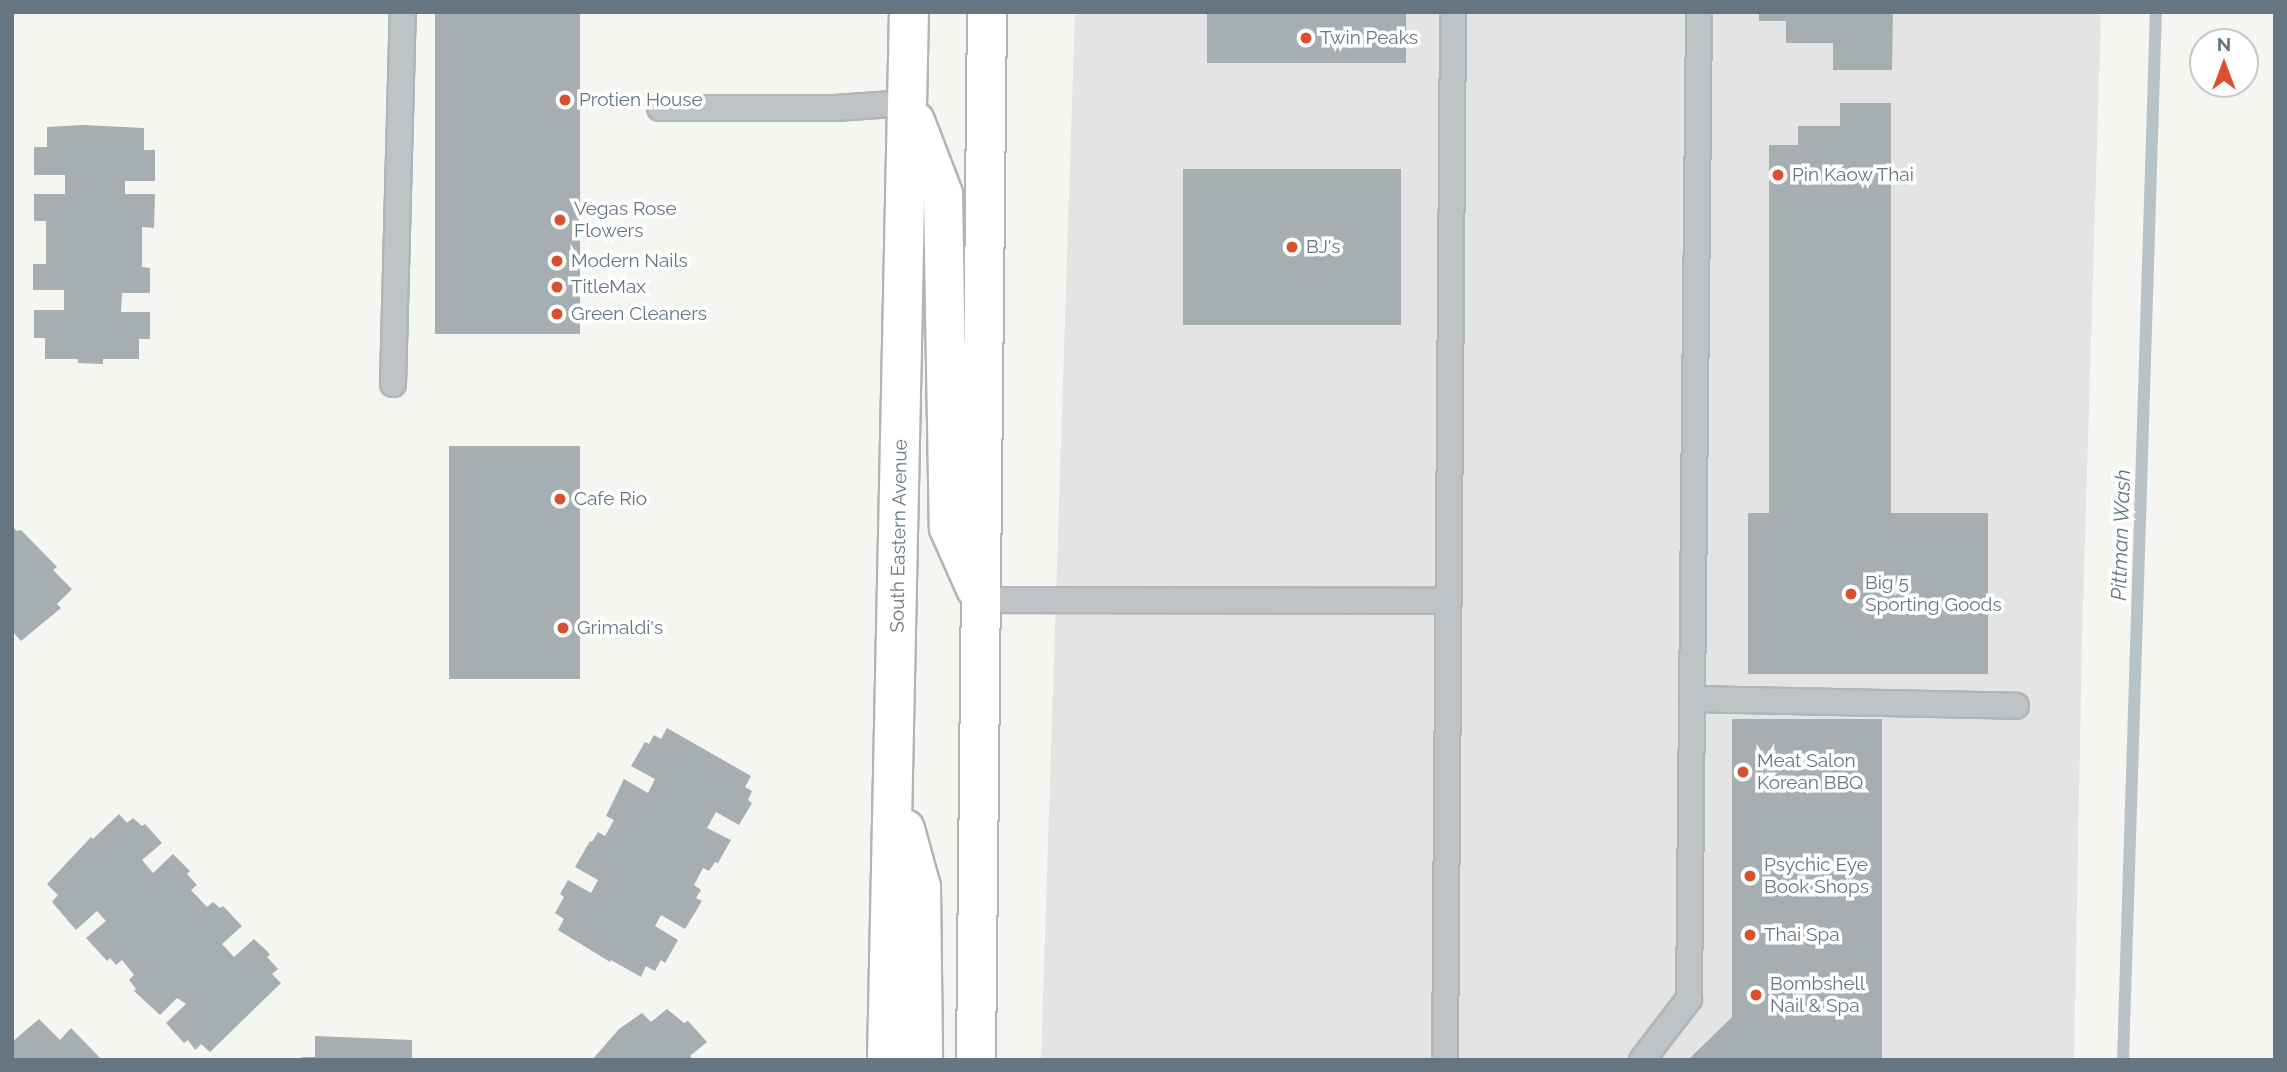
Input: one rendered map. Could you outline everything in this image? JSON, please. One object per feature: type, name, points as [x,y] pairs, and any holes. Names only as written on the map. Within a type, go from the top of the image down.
[{"type":"main road","name":"South Eastern Avenue","points":[[887,1060],[909,12]]},
{"type":"main road","points":[[976,1060],[987,12]]},
{"type":"main road","points":[[908,103],[943,194],[949,528],[981,600]]},
{"type":"main road","points":[[894,787],[921,887],[923,1060]]},
{"type":"lane","points":[[393,384],[403,12]]},
{"type":"lane","points":[[1446,1060],[1453,12]]},
{"type":"lane","points":[[1642,1060],[1689,999],[1699,12]]},
{"type":"lane","points":[[660,108],[835,108],[908,103]]},
{"type":"lane","points":[[981,600],[1449,601]]},
{"type":"lane","points":[[1692,699],[2016,706]]},
{"type":"shaded area","points":[[1075,12],[2101,12],[2082,636],[2074,1060],[1041,1060]]},
{"type":"building","points":[[435,12],[580,12],[580,334],[435,334]]},
{"type":"building","name":"Twin Peaks","points":[[1207,12],[1406,12],[1406,63],[1207,63]]},
{"type":"building","points":[[1759,12],[1893,12],[1892,70],[1833,70],[1833,43],[1786,43],[1786,21],[1759,21]]},
{"type":"building","points":[[1840,103],[1891,103],[1891,513],[1988,513],[1988,674],[1748,674],[1748,513],[1769,513],[1769,145],[1798,145],[1798,126],[1840,126]]},
{"type":"building","points":[[83,125],[144,128],[144,150],[155,150],[155,181],[125,181],[125,194],[155,194],[154,228],[142,227],[142,267],[150,268],[150,293],[122,293],[121,312],[150,312],[150,339],[139,339],[139,359],[103,359],[103,364],[78,363],[78,359],[45,359],[45,338],[34,338],[34,310],[64,310],[64,290],[33,290],[33,264],[46,264],[46,221],[34,221],[34,194],[65,194],[65,175],[34,175],[34,147],[47,147],[47,127]]},
{"type":"building","name":"BJ's","points":[[1183,169],[1401,169],[1401,325],[1183,325]]},
{"type":"building","points":[[449,446],[580,446],[580,679],[449,679]]},
{"type":"building","points":[[12,526],[17,531],[21,530],[57,567],[53,570],[72,589],[57,604],[61,608],[21,641],[12,631]]},
{"type":"building","points":[[1732,719],[1882,719],[1882,1060],[1688,1060],[1732,1017]]},
{"type":"building","points":[[667,728],[751,776],[745,787],[752,791],[748,800],[752,803],[739,825],[716,812],[707,828],[731,840],[718,863],[715,862],[709,871],[703,868],[694,885],[701,890],[696,898],[702,901],[685,929],[661,915],[655,926],[678,940],[665,963],[661,960],[655,971],[646,966],[641,977],[611,960],[610,962],[558,930],[564,919],[555,913],[564,897],[560,894],[568,880],[591,893],[598,880],[575,867],[590,841],[592,842],[598,832],[605,836],[614,820],[606,816],[624,779],[648,793],[655,779],[631,766],[645,742],[649,744],[654,735],[661,739]]},
{"type":"building","points":[[119,814],[127,823],[133,818],[142,826],[145,824],[162,843],[142,860],[153,873],[173,854],[190,871],[187,874],[197,885],[191,890],[207,907],[213,902],[220,908],[223,906],[242,926],[222,944],[234,957],[254,939],[270,954],[267,957],[278,969],[272,974],[281,983],[210,1052],[201,1044],[195,1050],[188,1040],[184,1043],[166,1023],[186,1004],[177,998],[160,1015],[134,991],[136,989],[129,980],[134,975],[122,960],[116,965],[110,958],[107,961],[86,938],[106,921],[97,911],[76,930],[52,902],[58,895],[47,884],[91,837],[93,839]]},
{"type":"building","points":[[667,1009],[684,1023],[688,1021],[707,1042],[690,1056],[694,1060],[592,1060],[619,1029],[642,1013],[651,1022]]},
{"type":"building","points":[[39,1019],[60,1040],[71,1028],[102,1060],[16,1060],[12,1056],[12,1042]]},
{"type":"building","points":[[315,1036],[412,1040],[412,1060],[302,1060],[302,1057],[315,1057]]},
{"type":"waterway","name":"Pittman Wash","points":[[2123,1060],[2156,12]]},
{"type":"place","name":"Twin Peaks","points":[[1306,38]]},
{"type":"place","name":"Protien House","points":[[565,100]]},
{"type":"place","name":"Pin Kaow Thai","points":[[1778,175]]},
{"type":"place","name":"Vegas Rose Flowers","points":[[560,220]]},
{"type":"place","name":"BJ's","points":[[1292,247]]},
{"type":"place","name":"Modern Nails","points":[[557,261]]},
{"type":"place","name":"TitleMax","points":[[557,287]]},
{"type":"place","name":"Green Cleaners","points":[[557,314]]},
{"type":"place","name":"Cafe Rio","points":[[560,499]]},
{"type":"place","name":"Big 5 Sporting Goods","points":[[1851,594]]},
{"type":"place","name":"Grimaldi's","points":[[563,628]]},
{"type":"place","name":"Meat Salon Korean BBQ","points":[[1743,772]]},
{"type":"place","name":"Psychic Eye Book Shops","points":[[1750,876]]},
{"type":"place","name":"Thai Spa","points":[[1750,935]]},
{"type":"place","name":"Bombshell Nail & Spa","points":[[1756,995]]}]
